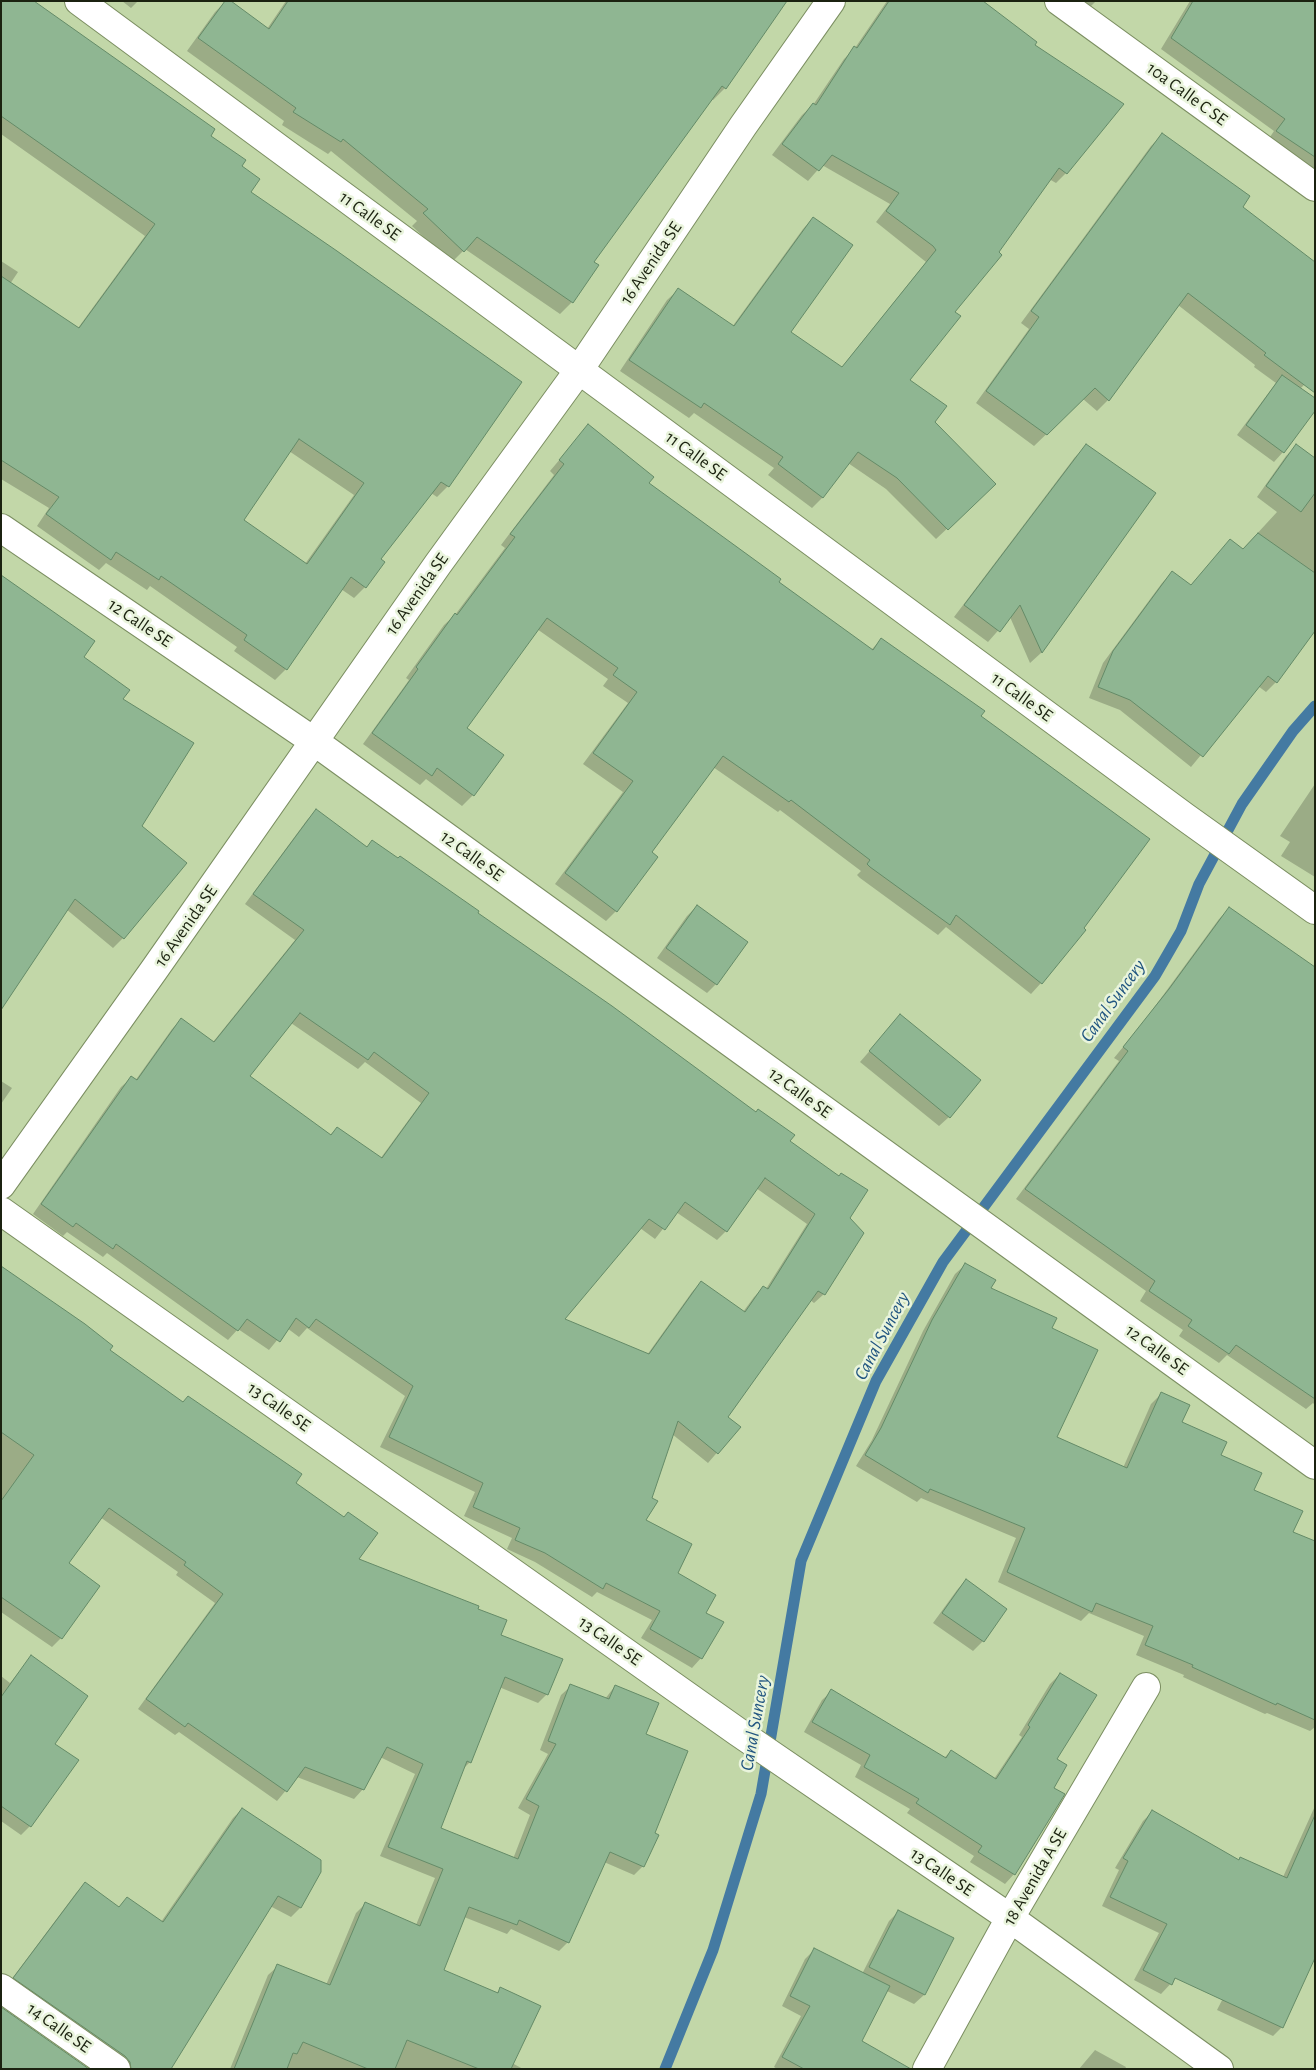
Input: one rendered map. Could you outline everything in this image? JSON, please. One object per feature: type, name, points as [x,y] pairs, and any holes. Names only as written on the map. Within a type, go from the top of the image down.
[{"type":"street","name":"11 Calle SE","points":[[79,1],[1185,817],[1315,910]]},
{"type":"street","name":"16 Avenida SE","points":[[1,1184],[315,742],[438,564],[579,370],[743,126],[830,1]]},
{"type":"street","name":"10a Calle C SE","points":[[1059,1],[1315,187]]},
{"type":"street","name":"12 Calle SE","points":[[1,528],[315,742],[1315,1465]]},
{"type":"street","name":"13 Calle SE","points":[[1,1211],[738,1732],[1010,1918],[1220,2069]]},
{"type":"street","name":"18 Avenida A SE","points":[[927,2069],[1010,1918],[1146,1687]]},
{"type":"street","name":"14 Calle SE","points":[[1,1988],[116,2069]]},
{"type":"building","points":[[1,1],[34,1],[215,129],[211,136],[246,160],[242,166],[260,179],[251,192],[522,382],[449,487],[441,482],[381,559],[385,562],[366,588],[351,577],[287,670],[244,640],[247,635],[161,576],[159,580],[116,552],[111,560],[46,514],[59,497],[1,460],[1,276],[79,328],[155,224],[1,116]],"holes":[[[299,439],[364,483],[307,564],[244,520]]]},
{"type":"building","points":[[225,1],[231,1],[269,29],[288,1],[787,1],[726,89],[722,86],[594,262],[599,265],[573,303],[477,237],[464,252],[423,213],[428,209],[343,139],[341,142],[293,112],[296,108],[198,38]]},
{"type":"building","points":[[889,1],[983,1],[1037,42],[1035,45],[1124,104],[1067,174],[1059,168],[999,252],[1002,255],[955,312],[961,316],[910,380],[947,406],[935,422],[996,484],[948,530],[897,478],[858,452],[823,498],[778,464],[783,457],[704,403],[701,408],[629,360],[678,288],[734,326],[813,217],[853,245],[791,332],[842,367],[936,250],[886,211],[899,193],[832,155],[819,171],[782,144],[813,103],[816,105],[854,46],[857,48]]},
{"type":"building","points":[[1193,1],[1315,1],[1315,157],[1276,131],[1285,119],[1171,38]]},
{"type":"building","points":[[1162,133],[1250,196],[1243,207],[1315,262],[1315,393],[1264,355],[1266,353],[1188,293],[1109,401],[1095,388],[1047,435],[986,391],[1039,317],[1031,311]]},
{"type":"building","points":[[1282,375],[1315,398],[1315,411],[1284,453],[1246,425]]},
{"type":"building","points":[[588,424],[654,477],[649,483],[781,579],[779,582],[873,650],[881,638],[985,711],[981,716],[1150,839],[1084,928],[1086,930],[1042,984],[956,915],[950,925],[870,867],[867,864],[870,860],[791,800],[789,802],[723,756],[652,852],[658,857],[617,912],[565,873],[633,781],[593,753],[637,692],[613,675],[618,668],[547,618],[467,728],[504,755],[474,796],[437,768],[432,776],[372,733],[455,613],[457,615],[515,537],[510,534],[564,464],[559,460]]},
{"type":"building","points":[[1086,444],[1156,493],[1042,653],[1020,605],[1000,632],[964,605]]},
{"type":"building","points":[[1296,444],[1315,458],[1315,493],[1301,512],[1266,486]]},
{"type":"building","points":[[1258,533],[1315,573],[1315,631],[1277,683],[1268,676],[1203,757],[1130,700],[1098,687],[1113,651],[1172,571],[1191,585],[1230,539],[1243,549]]},
{"type":"building","points":[[1,575],[95,641],[84,657],[130,690],[123,699],[194,743],[142,826],[187,863],[124,939],[75,899],[1,1010]]},
{"type":"building","points":[[316,809],[367,847],[372,840],[398,858],[400,856],[612,1006],[756,1112],[758,1109],[795,1135],[790,1141],[839,1176],[841,1173],[868,1190],[850,1218],[864,1233],[825,1295],[818,1291],[728,1417],[741,1427],[718,1454],[678,1421],[652,1498],[658,1501],[646,1520],[692,1544],[678,1573],[716,1595],[706,1613],[724,1622],[702,1659],[650,1629],[660,1611],[606,1583],[603,1589],[545,1553],[515,1540],[520,1528],[473,1507],[483,1483],[389,1437],[413,1386],[316,1319],[309,1328],[296,1318],[280,1342],[247,1319],[238,1331],[116,1244],[113,1249],[76,1223],[73,1227],[41,1204],[131,1076],[137,1080],[181,1018],[214,1042],[304,930],[253,894]],"holes":[[[300,1013],[368,1060],[374,1052],[429,1093],[382,1158],[337,1127],[331,1135],[250,1076]],[[765,1178],[815,1214],[768,1289],[763,1286],[745,1312],[701,1281],[649,1354],[565,1319],[649,1219],[665,1230],[685,1202],[727,1232]]]},
{"type":"building","points":[[697,905],[748,942],[717,985],[666,948]]},
{"type":"building","points":[[1229,907],[1315,967],[1315,1399],[1236,1345],[1229,1354],[1188,1326],[1192,1320],[1149,1291],[1155,1281],[1025,1189],[1128,1051],[1123,1047],[1169,989]]},
{"type":"building","points":[[900,1014],[981,1080],[950,1118],[869,1051]]},
{"type":"building","points":[[965,1263],[996,1280],[991,1288],[1057,1318],[1052,1328],[1098,1350],[1057,1437],[1127,1468],[1161,1392],[1190,1405],[1182,1422],[1227,1442],[1221,1455],[1262,1473],[1254,1490],[1303,1511],[1293,1532],[1315,1541],[1315,1720],[1277,1703],[1276,1705],[1192,1667],[1193,1665],[1145,1645],[1153,1626],[1096,1603],[1092,1612],[1007,1572],[1025,1528],[930,1489],[928,1493],[865,1455],[881,1428],[932,1320]]},
{"type":"building","points":[[1,1266],[85,1324],[113,1346],[110,1350],[183,1402],[188,1396],[302,1474],[296,1483],[344,1517],[348,1512],[378,1533],[359,1559],[479,1606],[478,1609],[507,1620],[501,1635],[563,1659],[548,1695],[505,1677],[471,1763],[467,1761],[441,1828],[518,1859],[539,1806],[526,1799],[556,1744],[548,1741],[570,1684],[609,1699],[615,1685],[659,1703],[646,1734],[688,1751],[655,1833],[659,1835],[644,1867],[610,1852],[569,1943],[519,1920],[517,1925],[469,1907],[444,1970],[498,1993],[500,1987],[541,2006],[511,2069],[479,2069],[407,2040],[395,2069],[368,2069],[303,2042],[297,2054],[293,2053],[287,2069],[234,2069],[277,1964],[330,1985],[365,1902],[420,1926],[443,1869],[388,1847],[423,1764],[387,1747],[364,1790],[305,1767],[287,1792],[188,1723],[185,1727],[146,1699],[223,1594],[184,1565],[186,1562],[109,1508],[69,1563],[100,1586],[62,1639],[1,1597],[1,1501],[34,1455],[1,1432]]},
{"type":"building","points":[[966,1579],[1007,1609],[984,1642],[942,1613]]},
{"type":"building","points":[[31,1655],[88,1696],[55,1744],[79,1760],[31,1827],[1,1806],[1,1697]]},
{"type":"building","points":[[1060,1673],[1097,1695],[1057,1759],[1067,1765],[1054,1788],[1065,1794],[1015,1875],[978,1852],[982,1846],[916,1803],[919,1799],[864,1767],[870,1755],[812,1722],[831,1689],[946,1758],[951,1750],[996,1779],[1030,1727],[1028,1725]]},
{"type":"building","points":[[242,1808],[321,1860],[321,1872],[301,1908],[278,1896],[171,2069],[131,2069],[130,2062],[125,2056],[13,1978],[85,1882],[119,1907],[127,1897],[163,1922]]},
{"type":"building","points":[[1152,1810],[1239,1860],[1240,1857],[1287,1878],[1315,1815],[1315,1958],[1283,2028],[1175,1978],[1172,1985],[1143,1970],[1167,1924],[1110,1897],[1128,1861],[1123,1858]]},
{"type":"building","points":[[898,1910],[954,1938],[925,1995],[869,1967]]},
{"type":"building","points":[[814,1948],[890,1986],[862,2041],[911,2069],[804,2069],[782,2057],[810,2006],[790,1996]]},
{"type":"building","points":[[1,2007],[89,2069],[1,2069]]},
{"type":"waterway","name":"Canal Suncery","points":[[665,2069],[713,1950],[761,1794],[801,1561],[876,1381],[943,1262],[1155,976],[1181,931],[1199,884],[1242,804],[1293,731],[1315,706]]}]
